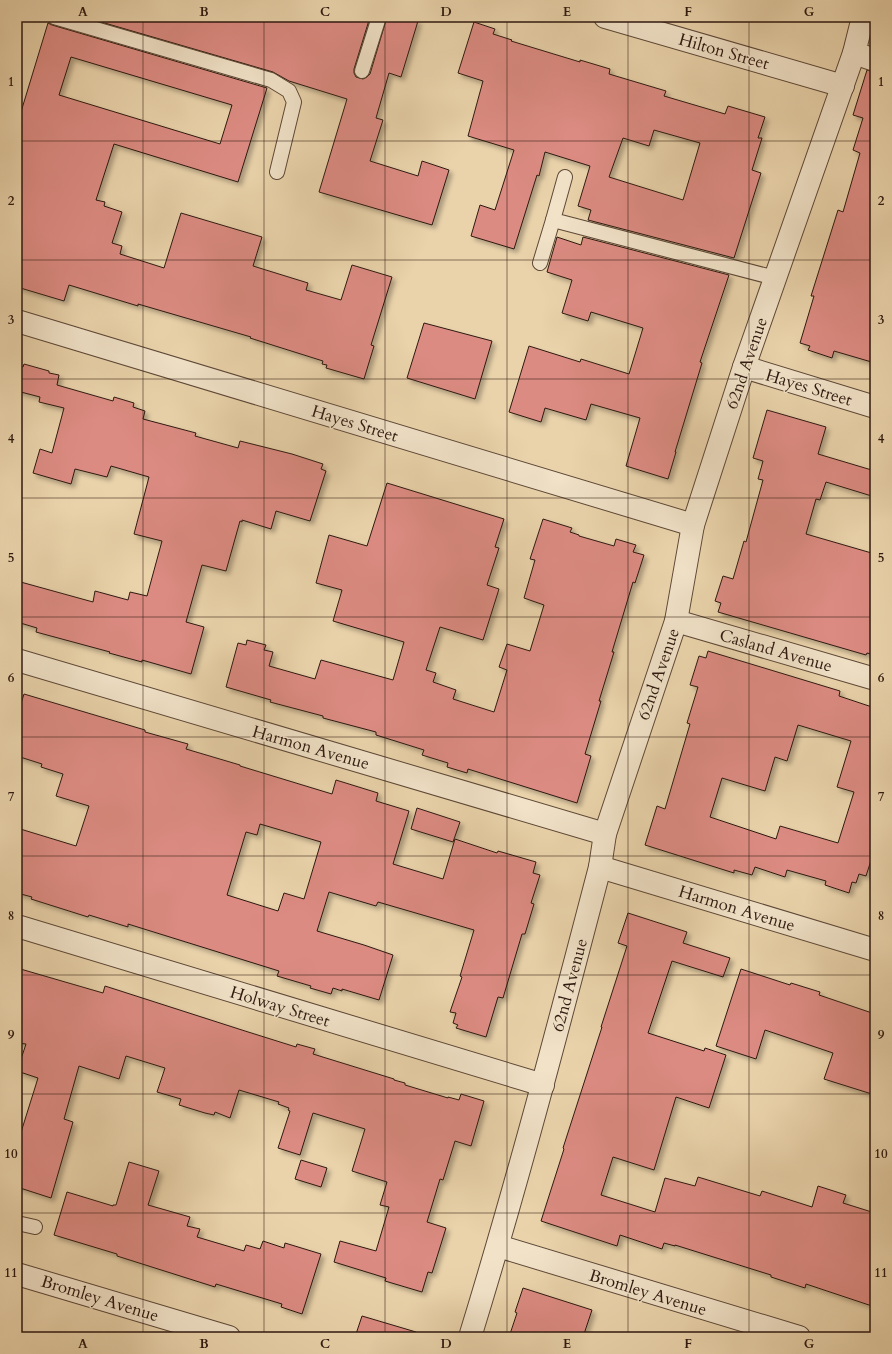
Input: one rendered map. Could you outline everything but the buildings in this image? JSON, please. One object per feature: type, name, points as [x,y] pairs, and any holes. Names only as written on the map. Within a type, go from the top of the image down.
[{"type":"street","name":"Hilton Street","points":[[605,17],[843,86]]},
{"type":"street","name":"62nd Avenue","points":[[470,1337],[498,1246],[543,1085],[600,867],[605,834],[676,621],[693,525],[744,367],[854,54],[864,17]]},
{"type":"street","points":[[854,54],[875,60]]},
{"type":"street","name":"Hayes Street","points":[[17,321],[693,525]]},
{"type":"street","name":"Hayes Street","points":[[744,367],[875,406]]},
{"type":"street","name":"Casland Avenue","points":[[676,621],[875,679]]},
{"type":"street","name":"Harmon Avenue","points":[[17,660],[605,834]]},
{"type":"street","name":"Harmon Avenue","points":[[600,867],[875,950]]},
{"type":"street","name":"Holway Street","points":[[17,926],[543,1085]]},
{"type":"street","name":"Bromley Avenue","points":[[498,1246],[799,1337]]},
{"type":"street","name":"Bromley Avenue","points":[[17,1274],[229,1337]]},
{"type":"lane","points":[[54,17],[271,80],[289,91],[294,102],[277,172]]},
{"type":"lane","points":[[362,72],[380,17]]},
{"type":"lane","points":[[540,263],[565,177]]},
{"type":"lane","points":[[553,220],[775,278]]},
{"type":"lane","points":[[17,1223],[35,1227]]}]
